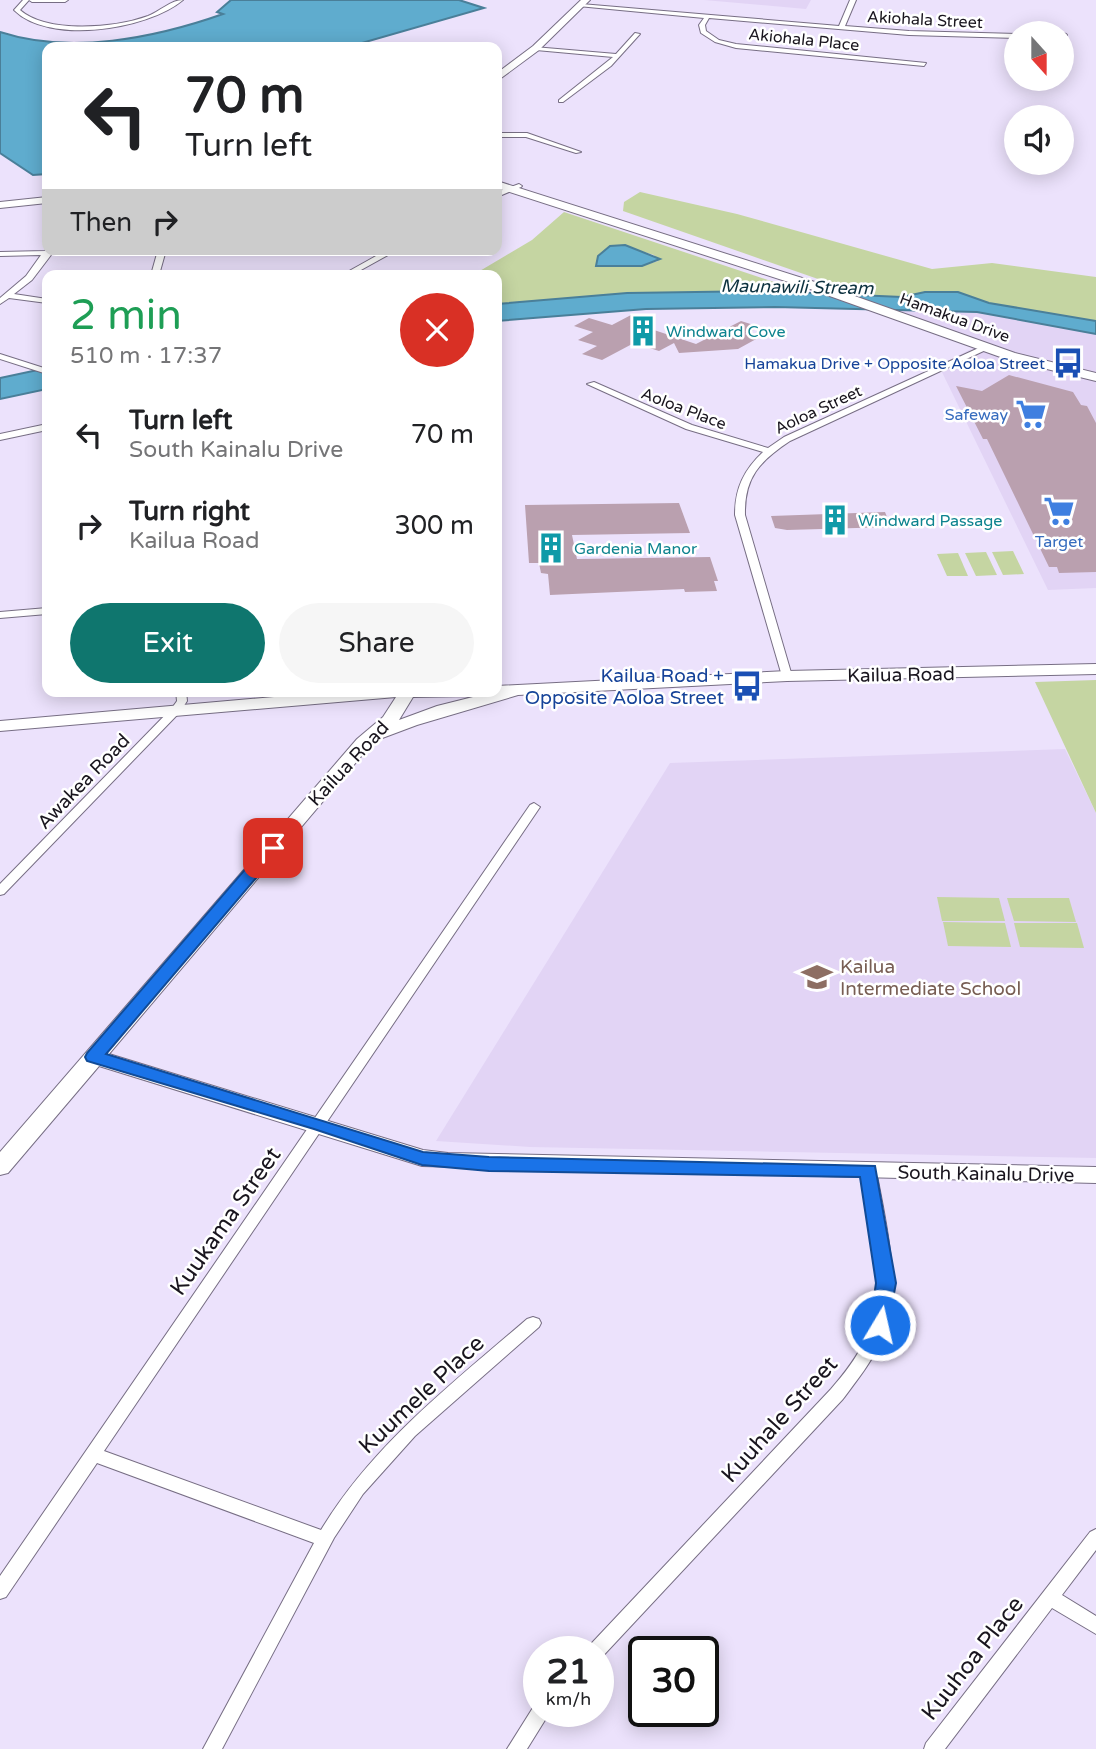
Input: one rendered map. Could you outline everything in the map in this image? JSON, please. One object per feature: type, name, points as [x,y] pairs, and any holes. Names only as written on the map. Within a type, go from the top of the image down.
[{"type":"street","points":[[26,0],[17,10],[31,21],[89,27],[139,21],[180,0]]},
{"type":"street","points":[[32,0],[65,0]]},
{"type":"street","points":[[841,28],[853,0]]},
{"type":"street","points":[[502,74],[536,48],[583,3]]},
{"type":"street","name":"Akiohala Street","points":[[583,3],[841,28],[1004,35]]},
{"type":"street","name":"Akiohala Place","points":[[708,16],[702,25],[703,32],[729,44],[924,64]]},
{"type":"street","points":[[561,101],[592,79],[618,56],[637,34]]},
{"type":"street","points":[[536,48],[618,56]]},
{"type":"street","points":[[502,135],[527,135],[578,152]]},
{"type":"street","name":"Hamakua Drive","points":[[502,183],[814,286],[986,348],[1096,377]]},
{"type":"street","points":[[502,193],[516,187]]},
{"type":"street","points":[[0,205],[42,201]]},
{"type":"street","points":[[0,254],[42,251]]},
{"type":"street","points":[[0,302],[37,269],[46,256]]},
{"type":"street","points":[[356,270],[383,256]]},
{"type":"street","points":[[9,296],[42,300]]},
{"type":"street","name":"Aoloa Street","points":[[787,676],[739,506],[746,478],[769,452],[799,433],[986,348]]},
{"type":"street","points":[[0,356],[42,370]]},
{"type":"street","name":"Aoloa Place","points":[[591,384],[689,427],[769,452]]},
{"type":"street","points":[[0,438],[42,428]]},
{"type":"street","points":[[0,615],[42,611]]},
{"type":"street","name":"Kailua Road","points":[[502,691],[787,676],[1096,669]]},
{"type":"street","points":[[502,695],[532,690]]},
{"type":"street","name":"Awakea Road","points":[[0,891],[176,710],[182,697]]},
{"type":"street","points":[[0,726],[353,697]]},
{"type":"street","name":"Kailua Road","points":[[0,1167],[363,743],[390,720],[404,697]]},
{"type":"street","points":[[363,743],[440,711],[492,697]]},
{"type":"street","name":"Kuukama Street","points":[[0,1591],[534,807]]},
{"type":"street","name":"South Kainalu Drive","points":[[94,1057],[320,1124],[422,1158],[448,1161],[1096,1175]]},
{"type":"street","name":"Kuuhale Street","points":[[610,1636],[844,1386],[863,1361],[880,1325],[886,1283],[869,1170]]},
{"type":"street","name":"Kuumele Place","points":[[212,1749],[325,1539],[357,1489],[391,1449],[533,1324]]},
{"type":"street","points":[[92,1454],[325,1539]]},
{"type":"street","name":"Kuuhoa Place","points":[[933,1749],[1096,1537]]},
{"type":"street","name":"Kuuhoa Place","points":[[1051,1597],[1096,1626]]},
{"type":"street","points":[[516,1749],[531,1727]]},
{"type":"shaded area","points":[[704,0],[811,0],[806,9]]},
{"type":"shaded area","points":[[890,310],[977,312],[1096,334],[1096,588],[1048,590],[939,366],[982,343]]},
{"type":"shaded area","name":"Kailua Intermediate School","points":[[1065,749],[1096,813],[1096,1158],[530,1147],[436,1141],[670,763]]},
{"type":"green space","points":[[640,192],[737,214],[932,269],[992,263],[1096,277],[1096,321],[989,303],[958,292],[930,292],[903,297],[864,295],[623,211],[624,202]]},
{"type":"green space","points":[[564,212],[804,292],[627,293],[502,304],[502,270],[481,270],[532,240]],"holes":[[[621,245],[654,255],[658,261],[642,266],[599,267],[598,256],[610,246]]]},
{"type":"green space","points":[[1013,551],[1024,574],[1003,575],[992,552]]},
{"type":"green space","points":[[986,552],[997,575],[976,576],[965,553]]},
{"type":"green space","points":[[958,553],[968,576],[947,576],[937,554]]},
{"type":"green space","points":[[1096,680],[1096,813],[1035,682]]},
{"type":"green space","points":[[937,897],[999,898],[1005,921],[942,921]]},
{"type":"green space","points":[[1007,898],[1069,898],[1076,922],[1014,921]]},
{"type":"green space","points":[[943,922],[1005,923],[1011,947],[948,946]]},
{"type":"green space","points":[[1014,923],[1077,923],[1084,948],[1020,947]]},
{"type":"water","points":[[231,0],[459,0],[484,8],[365,42],[98,42],[169,30],[223,14],[217,12]]},
{"type":"water","points":[[0,32],[55,42],[42,42],[42,174],[33,175],[0,153]]},
{"type":"water","points":[[625,245],[660,259],[642,266],[596,266],[598,256],[610,246]]},
{"type":"water","points":[[765,291],[902,297],[925,292],[958,292],[989,303],[1096,321],[1096,334],[977,312],[775,307],[646,309],[502,321],[502,304],[627,293]]},
{"type":"water","points":[[42,369],[42,390],[0,399],[0,378]]},
{"type":"building","points":[[631,315],[651,321],[642,326],[696,344],[741,321],[760,327],[745,334],[758,338],[738,349],[679,353],[674,343],[659,351],[634,343],[602,360],[582,354],[597,346],[578,340],[593,332],[574,326],[589,318],[612,325]]},
{"type":"building","points":[[1009,375],[1073,392],[1081,405],[1087,406],[1096,423],[1096,572],[1059,573],[1057,567],[1049,567],[987,439],[983,439],[956,386],[982,391]]},
{"type":"building","name":"Gardenia Manor","points":[[679,503],[690,533],[572,535],[577,559],[710,557],[718,581],[714,581],[717,591],[685,592],[684,589],[550,595],[548,574],[541,573],[539,563],[529,563],[525,505]]},
{"type":"building","name":"Windward Passage","points":[[885,512],[891,527],[787,530],[775,528],[771,516]]},
{"type":"waterway","points":[[897,16],[914,17]]},
{"type":"place","name":"Windward Cove","points":[[643,331]]},
{"type":"place","name":"Hamakua Drive + Opposite Aoloa Street","points":[[1068,363]]},
{"type":"place","name":"Safeway","points":[[1031,414]]},
{"type":"place","name":"Target","points":[[1059,511]]},
{"type":"place","name":"Windward Passage","points":[[835,520]]},
{"type":"place","name":"Gardenia Manor","points":[[551,548]]},
{"type":"place","name":"Kailua Road + Opposite Aoloa Street","points":[[747,686]]},
{"type":"place","name":"Kailua Intermediate School","points":[[817,977]]},
{"type":"route","points":[[273,848],[94,1057],[320,1124],[422,1158],[489,1164],[869,1170],[886,1283],[880,1325]]},
{"type":"water label","name":"Maunawili Stream","points":[[797,287]]}]
